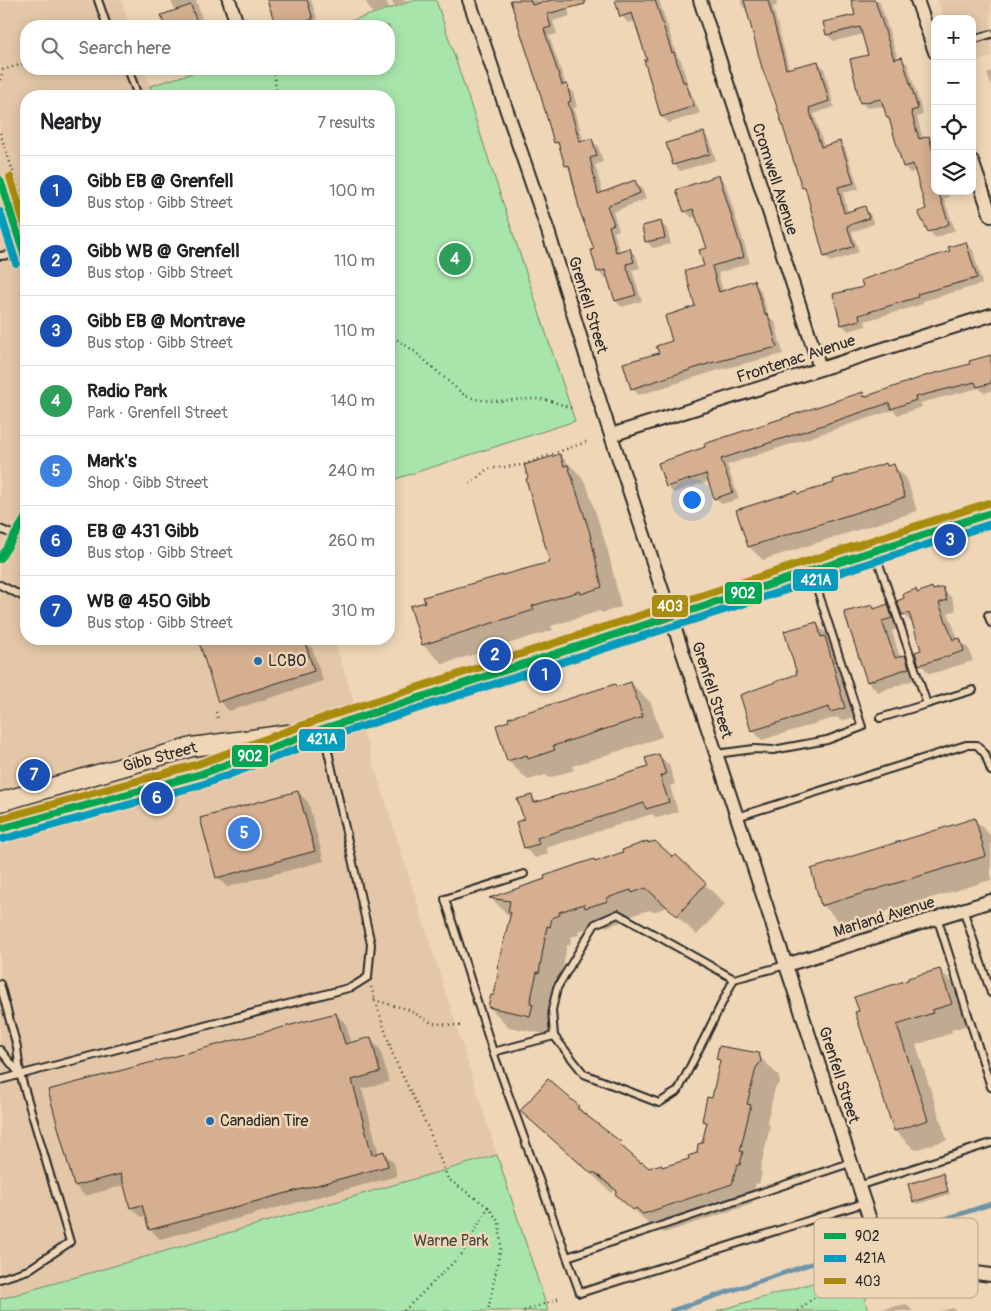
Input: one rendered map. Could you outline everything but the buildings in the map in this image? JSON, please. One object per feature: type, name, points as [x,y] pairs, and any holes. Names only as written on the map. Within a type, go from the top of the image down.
[{"type":"main road","name":"Gibb Street","points":[[0,830],[201,774],[323,729],[991,513]]},
{"type":"main road","name":"Gibb Street","points":[[0,802],[192,747],[323,729]]},
{"type":"street","points":[[229,0],[235,18]]},
{"type":"street","name":"Grenfell Street","points":[[469,0],[548,231],[611,435],[869,1218]]},
{"type":"street","name":"Cromwell Avenue","points":[[700,0],[820,368]]},
{"type":"street","points":[[917,0],[931,40]]},
{"type":"street","points":[[976,173],[991,216]]},
{"type":"street","name":"Frontenac Avenue","points":[[611,435],[991,315]]},
{"type":"street","name":"Marland Avenue","points":[[786,965],[991,901]]},
{"type":"street","points":[[978,1273],[991,1275]]},
{"type":"lane","points":[[98,0],[105,20]]},
{"type":"lane","points":[[976,39],[991,34]]},
{"type":"lane","points":[[130,75],[136,90]]},
{"type":"lane","points":[[0,180],[20,238]]},
{"type":"lane","points":[[0,256],[20,256]]},
{"type":"lane","points":[[0,560],[20,526]]},
{"type":"lane","points":[[0,529],[14,536]]},
{"type":"lane","points":[[875,551],[927,704]]},
{"type":"lane","points":[[716,754],[754,749],[782,749],[827,740],[862,727],[811,571]]},
{"type":"lane","points":[[0,586],[20,595]]},
{"type":"lane","points":[[988,615],[991,623]]},
{"type":"lane","points":[[880,718],[973,690]]},
{"type":"lane","points":[[0,1080],[352,987],[368,977],[371,944],[323,729]]},
{"type":"lane","points":[[737,816],[966,745],[976,745],[985,754],[991,771]]},
{"type":"lane","points":[[524,874],[445,899],[493,1052],[580,1294],[814,1219]]},
{"type":"lane","points":[[963,909],[991,993]]},
{"type":"lane","points":[[734,979],[678,1091],[659,1103],[584,1074],[554,1036],[552,1010],[557,988],[595,924],[618,914],[734,979],[786,965]]},
{"type":"lane","points":[[938,917],[991,1087]]},
{"type":"lane","points":[[0,984],[17,1047],[20,1074],[70,1242],[28,1270],[0,1279]]},
{"type":"lane","points":[[493,1052],[554,1036]]},
{"type":"lane","points":[[0,1050],[20,1074]]},
{"type":"lane","points":[[858,1186],[991,1143]]},
{"type":"lane","points":[[567,1257],[850,1163]]},
{"type":"lane","points":[[817,1218],[864,1203]]},
{"type":"path","points":[[0,80],[3,70],[20,65]]},
{"type":"path","points":[[274,75],[276,90]]},
{"type":"path","points":[[0,133],[20,192]]},
{"type":"path","points":[[395,338],[414,351],[464,395],[474,400],[540,399],[574,409]]},
{"type":"path","points":[[470,484],[487,469],[522,465],[586,442]]},
{"type":"path","points":[[216,712],[218,719]]},
{"type":"path","points":[[464,1026],[432,1023],[407,1009],[374,1000],[394,1058],[428,1128],[448,1179],[488,1207],[499,1222],[501,1247],[488,1311]]},
{"type":"path","points":[[404,1311],[462,1254],[488,1207]]},
{"type":"path","points":[[524,1311],[560,1298]]},
{"type":"path","points":[[798,1311],[814,1298]]},
{"type":"shaded area","points":[[0,0],[121,0],[128,20],[20,20],[20,75],[146,75],[152,90],[20,90],[20,645],[336,645],[497,1155],[0,1299]]},
{"type":"shaded area","points":[[938,0],[991,0],[991,57],[976,61],[976,15],[943,15]]},
{"type":"green space","points":[[416,0],[436,0],[575,421],[395,479],[395,90],[152,90],[150,86],[186,75],[395,75],[395,20],[354,20]]},
{"type":"green space","name":"Warne Park","points":[[497,1155],[548,1311],[0,1311],[0,1299]]},
{"type":"green space","points":[[814,1283],[814,1298],[867,1298],[865,1301],[868,1311],[717,1311]]},
{"type":"waterway","points":[[948,1218],[991,1204]]},
{"type":"waterway","points":[[671,1311],[814,1263]]},
{"type":"transit line","name":"403","points":[[10,177],[20,209]]},
{"type":"transit line","name":"902","points":[[0,180],[20,242]]},
{"type":"transit line","name":"421A","points":[[0,212],[16,263]]},
{"type":"transit line","name":"403","points":[[0,819],[198,764],[320,719],[988,503]]},
{"type":"transit line","name":"902","points":[[0,829],[201,774],[323,729],[991,513]]},
{"type":"transit line","name":"421A","points":[[3,839],[204,784],[326,738],[991,524]]},
{"type":"transit line","name":"902","points":[[0,559],[20,527]]},
{"type":"place","name":"Radio Park","points":[[455,259]]},
{"type":"place","name":"Gibb EB @ Montrave","points":[[950,540]]},
{"type":"place","name":"Gibb WB @ Grenfell","points":[[495,655]]},
{"type":"place","name":"LCBO","points":[[258,661]]},
{"type":"place","name":"Gibb EB @ Grenfell","points":[[545,675]]},
{"type":"place","name":"WB @ 450 Gibb","points":[[34,775]]},
{"type":"place","name":"EB @ 431 Gibb","points":[[157,798]]},
{"type":"place","name":"Mark's","points":[[244,833]]},
{"type":"place","name":"Canadian Tire","points":[[210,1121]]}]
